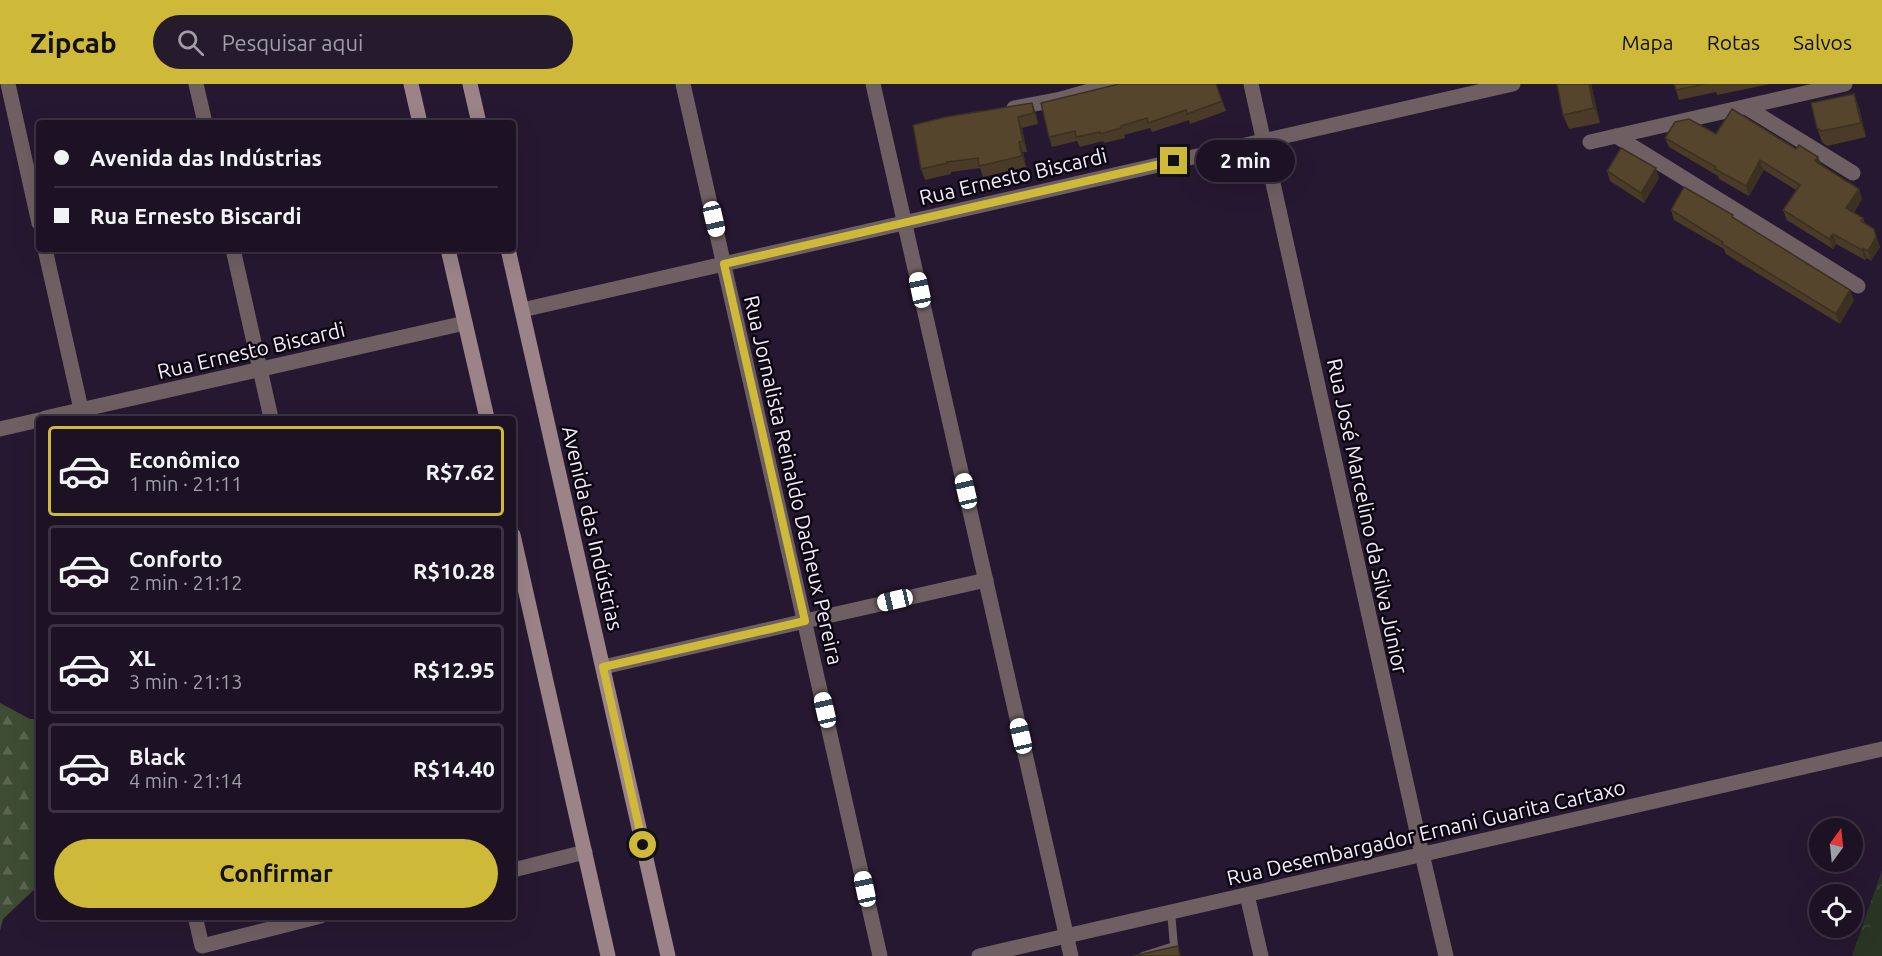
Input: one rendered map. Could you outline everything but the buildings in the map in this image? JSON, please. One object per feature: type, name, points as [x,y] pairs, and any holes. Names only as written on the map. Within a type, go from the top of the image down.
[{"type":"main road","points":[[411,84],[419,120]]},
{"type":"main road","points":[[471,84],[478,120]]},
{"type":"main road","points":[[449,252],[487,416]]},
{"type":"main road","name":"Avenida das Indústrias","points":[[509,252],[668,956]]},
{"type":"main road","points":[[516,548],[608,956]]},
{"type":"street","points":[[8,84],[36,210]]},
{"type":"street","points":[[196,84],[204,120]]},
{"type":"street","name":"Rua Jornalista Reinaldo Dacheux Pereira","points":[[683,84],[880,956]]},
{"type":"street","points":[[873,84],[1071,956]]},
{"type":"street","points":[[1004,110],[1060,91],[1114,84]]},
{"type":"street","name":"Rua José Marcelino da Silva Júnior","points":[[1251,84],[1446,956]]},
{"type":"street","name":"Rua Ernesto Biscardi","points":[[522,310],[1513,84]]},
{"type":"street","points":[[1590,142],[1746,107],[1818,87],[1845,84]]},
{"type":"street","points":[[1746,107],[1853,173]]},
{"type":"street","points":[[1616,136],[1858,286]]},
{"type":"street","points":[[46,252],[82,414]]},
{"type":"street","points":[[234,252],[271,416]]},
{"type":"street","name":"Rua Ernesto Biscardi","points":[[64,416],[82,414],[260,369],[465,323]]},
{"type":"street","points":[[0,429],[36,421]]},
{"type":"street","points":[[603,667],[986,580]]},
{"type":"street","name":"Rua Desembargador Ernani Guarita Cartaxo","points":[[979,956],[1882,749]]},
{"type":"street","points":[[516,869],[585,852]]},
{"type":"street","points":[[1247,895],[1261,956]]},
{"type":"street","points":[[196,920],[202,946],[305,920]]},
{"type":"lane","points":[[1143,956],[1174,946],[1171,912]]},
{"type":"green space","points":[[0,703],[30,719],[36,719],[36,888],[3,919],[0,931]]},
{"type":"green space","points":[[1882,870],[1882,956],[1852,956],[1858,938],[1863,938],[1863,924]]},
{"type":"green space","points":[[1882,888],[1882,956],[1862,956]]},
{"type":"route","points":[[643,845],[603,667],[805,621],[724,264],[1174,161]]}]
